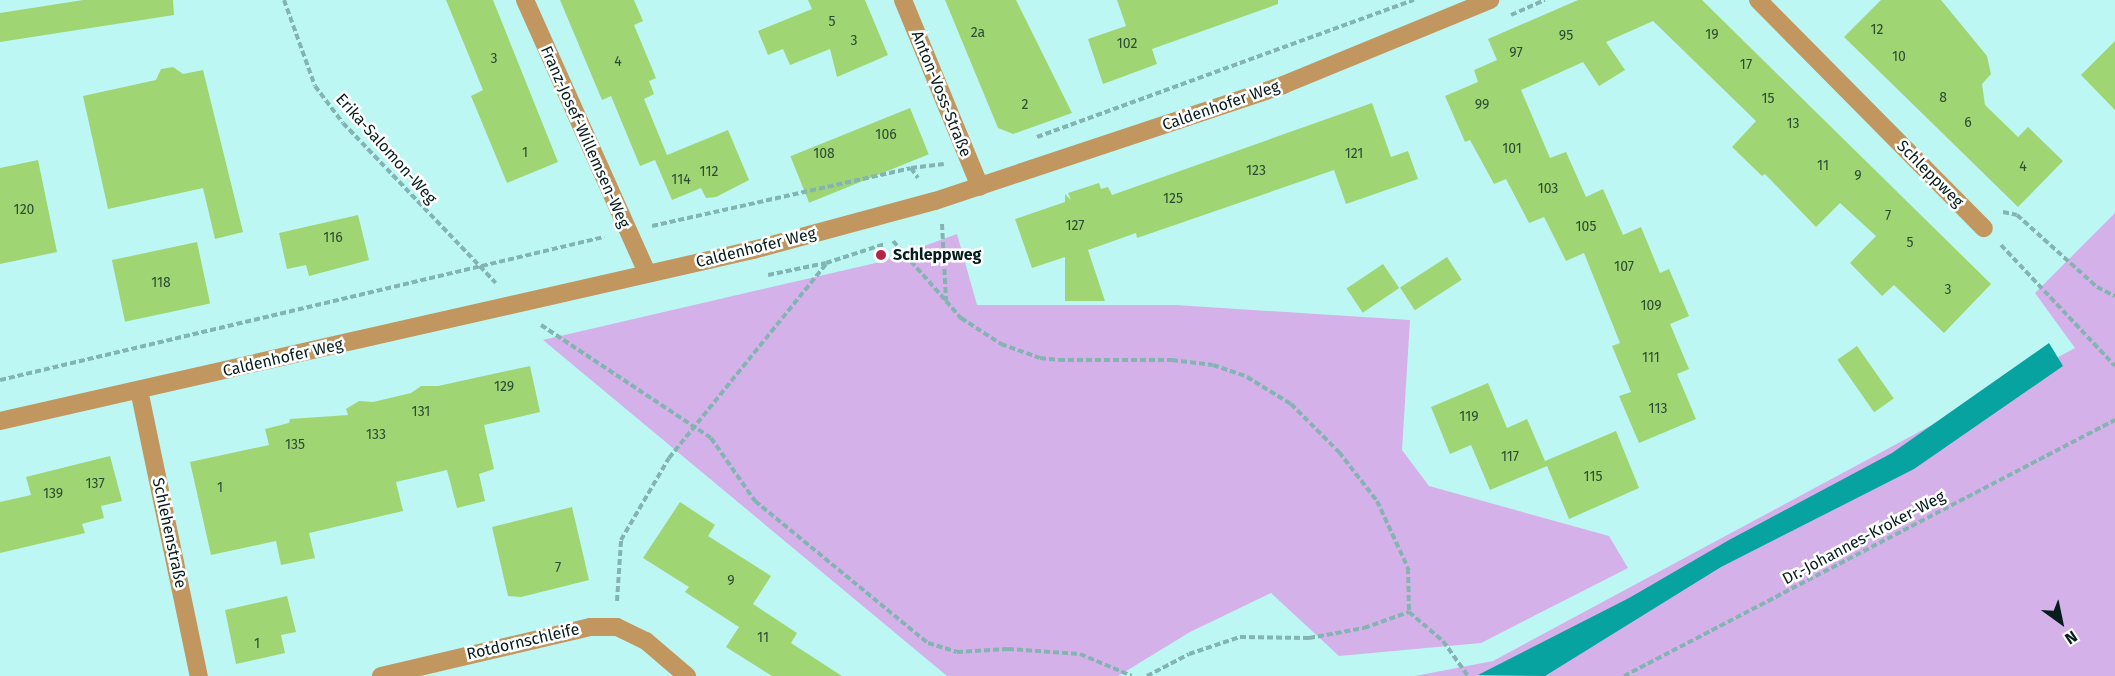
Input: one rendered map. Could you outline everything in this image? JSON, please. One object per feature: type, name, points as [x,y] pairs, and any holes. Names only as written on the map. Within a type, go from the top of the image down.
[{"type":"street","name":"Franz-Josef-Willemsen-Weg","points":[[525,0],[647,273]]},
{"type":"street","name":"Anton-Voss-Straße","points":[[903,0],[980,188]]},
{"type":"street","name":"Caldenhofer Weg","points":[[0,421],[753,250],[935,201],[980,188],[1283,85],[1490,0]]},
{"type":"street","name":"Schleppweg","points":[[1758,0],[1984,228]]},
{"type":"street","name":"Schlehenstraße","points":[[139,390],[199,676]]},
{"type":"street","name":"Rotdornschleife","points":[[381,676],[553,633],[590,627],[617,627],[646,641],[687,676]]},
{"type":"path","name":"Erika-Salomon-Weg","points":[[284,0],[315,86],[343,123],[480,267]]},
{"type":"path","points":[[1027,141],[1414,0]]},
{"type":"path","points":[[0,380],[627,231],[910,168],[969,161]]},
{"type":"path","points":[[910,168],[935,201],[942,224],[946,301]]},
{"type":"path","points":[[2115,296],[2097,287],[2009,211],[2001,212],[1984,228],[2115,366]]},
{"type":"path","points":[[893,241],[946,301],[983,334],[1040,358],[1172,360],[1213,365],[1247,377],[1278,395],[1323,434],[1377,501],[1408,568],[1409,612],[1443,641],[1468,676]]},
{"type":"path","points":[[617,627],[621,540],[693,424],[826,263]]},
{"type":"path","points":[[539,323],[711,438],[755,501],[928,643],[957,652],[1008,649],[1080,654],[1132,676]]},
{"type":"path","name":"Dr.-Johannes-Kroker-Weg","points":[[1624,676],[2115,420]]},
{"type":"path","points":[[1148,676],[1189,654],[1240,637],[1309,638],[1364,628],[1409,612]]},
{"type":"shaded area","points":[[2115,213],[2115,676],[1415,676],[1493,661],[2075,348],[2035,293]]},
{"type":"shaded area","points":[[957,234],[977,305],[1176,305],[1410,320],[1402,450],[1429,486],[1609,536],[1628,568],[1481,643],[1339,656],[1271,593],[1190,632],[1118,676],[947,676],[543,340],[880,262]]},
{"type":"water","points":[[2049,343],[2063,366],[1914,469],[1721,567],[1545,676],[1478,675],[1629,598],[1729,540],[1892,453]]},
{"type":"building","points":[[83,0],[173,0],[174,15],[0,42],[0,13]]},
{"type":"building","points":[[446,0],[493,0],[558,162],[507,183],[471,96],[483,90]]},
{"type":"building","points":[[560,0],[634,0],[643,21],[634,25],[656,78],[649,81],[654,94],[644,99],[667,155],[728,130],[749,180],[716,197],[706,198],[701,188],[672,200],[655,160],[640,166],[611,96],[602,100]]},
{"type":"building","points":[[808,0],[865,0],[888,55],[837,77],[830,49],[790,65],[783,49],[768,55],[758,31],[812,9]]},
{"type":"building","points":[[945,0],[1016,0],[1072,113],[1013,134],[998,128]]},
{"type":"building","points":[[1117,0],[1278,0],[1278,4],[1152,49],[1157,64],[1103,84],[1088,39],[1126,26]]},
{"type":"building","points":[[1578,0],[1702,0],[1991,284],[1944,333],[1894,285],[1882,296],[1850,263],[1876,236],[1840,203],[1816,227],[1765,174],[1762,176],[1732,147],[1756,121],[1653,21],[1606,42],[1625,70],[1599,86],[1583,62],[1521,90],[1550,158],[1566,152],[1586,197],[1603,189],[1623,235],[1641,227],[1660,273],[1669,269],[1689,316],[1670,324],[1689,369],[1677,374],[1696,419],[1639,443],[1619,396],[1631,392],[1612,346],[1620,343],[1584,253],[1566,261],[1544,217],[1529,223],[1506,179],[1494,184],[1470,140],[1465,142],[1445,96],[1478,82],[1474,70],[1497,60],[1488,39]]},
{"type":"building","points":[[1881,0],[1941,0],[1987,56],[1991,74],[1982,84],[1985,105],[2018,137],[2028,127],[2063,161],[2018,207],[1844,37]]},
{"type":"building","points":[[2115,41],[2115,110],[2081,75]]},
{"type":"building","points":[[173,67],[183,74],[203,70],[243,232],[215,239],[203,188],[108,209],[83,96],[156,80],[161,69]]},
{"type":"building","points":[[1372,103],[1391,157],[1408,151],[1418,179],[1346,204],[1334,170],[1137,238],[1136,233],[1088,250],[1105,301],[1065,301],[1065,257],[1032,268],[1015,219],[1065,202],[1065,194],[1071,200],[1068,193],[1099,183],[1101,189],[1108,187],[1112,195]]},
{"type":"building","points":[[910,108],[929,154],[809,203],[790,156]]},
{"type":"building","points":[[38,160],[57,252],[0,264],[0,168]]},
{"type":"building","points":[[358,215],[369,260],[309,276],[306,265],[287,269],[279,233]]},
{"type":"building","points":[[197,242],[210,304],[125,322],[112,260]]},
{"type":"building","points":[[1447,257],[1462,280],[1415,310],[1400,287]]},
{"type":"building","points":[[1383,264],[1399,288],[1363,313],[1347,289]]},
{"type":"building","points":[[1857,346],[1894,398],[1874,412],[1837,360]]},
{"type":"building","points":[[530,366],[540,412],[484,425],[494,469],[479,474],[485,501],[457,508],[447,470],[396,482],[403,511],[309,533],[315,558],[281,565],[276,541],[211,555],[190,462],[269,445],[265,429],[289,423],[290,419],[348,415],[346,409],[359,401],[373,402],[411,393],[421,386],[438,386]]},
{"type":"building","points":[[1488,383],[1507,428],[1527,419],[1545,461],[1616,431],[1639,488],[1569,519],[1547,466],[1490,490],[1471,445],[1450,454],[1431,407]]},
{"type":"building","points":[[110,456],[122,501],[101,506],[104,518],[82,524],[85,533],[0,553],[0,502],[31,495],[26,477]]},
{"type":"building","points":[[680,502],[715,525],[708,536],[771,576],[753,604],[797,633],[791,643],[842,676],[772,676],[726,647],[739,627],[685,592],[689,587],[643,558]]},
{"type":"building","points":[[572,507],[589,580],[521,597],[508,596],[492,527]]},
{"type":"building","points":[[287,596],[296,632],[281,635],[285,653],[236,664],[225,610]]},
{"type":"place","name":"Schleppweg","points":[[881,255]]}]
